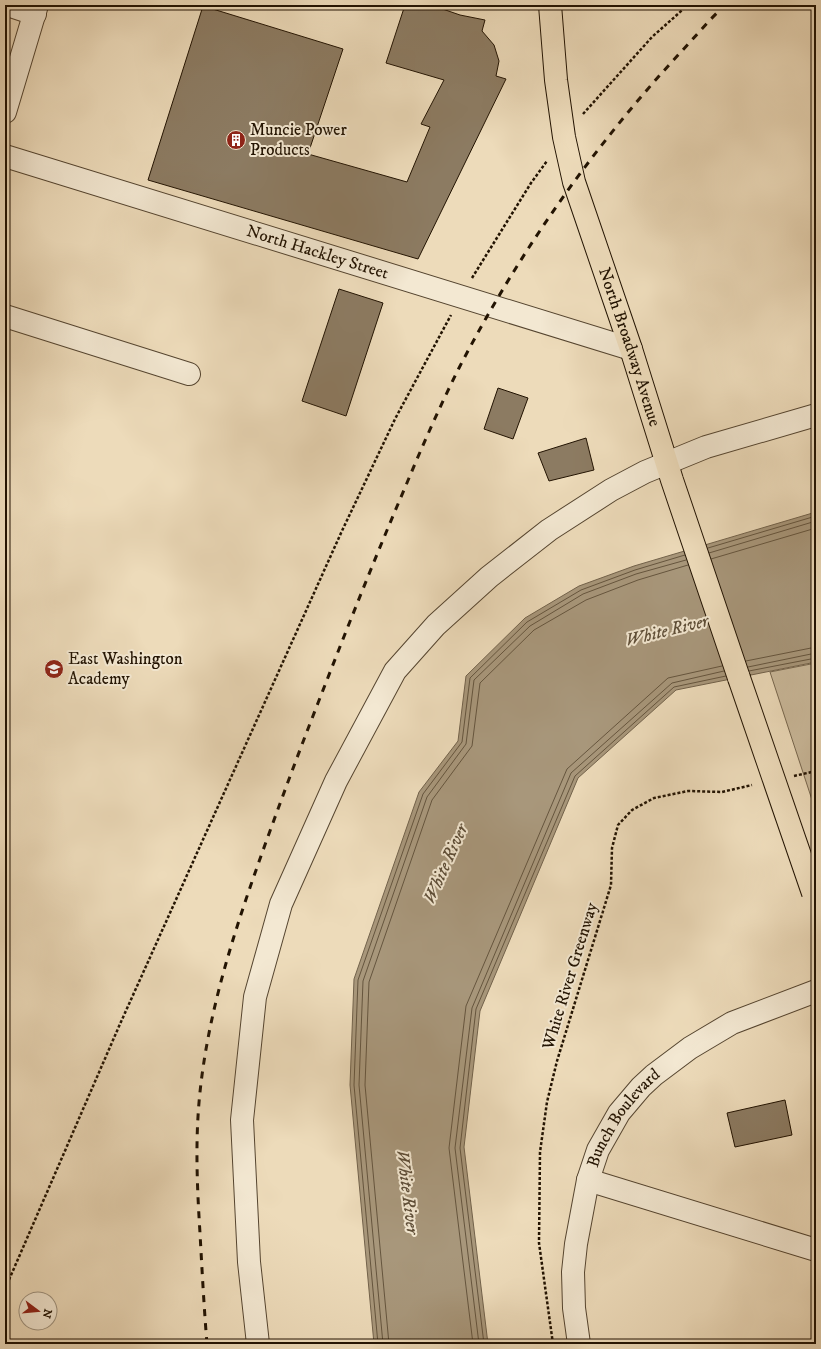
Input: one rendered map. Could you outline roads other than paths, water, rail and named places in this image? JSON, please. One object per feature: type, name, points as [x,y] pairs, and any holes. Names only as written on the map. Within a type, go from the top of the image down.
[{"type":"main road","name":"North Broadway Avenue","points":[[545,6],[564,137],[574,182],[631,349],[739,678],[815,897]]},
{"type":"street","points":[[5,112],[36,10],[8,5]]},
{"type":"street","name":"North Hackley Street","points":[[5,156],[631,349]]},
{"type":"street","points":[[5,316],[189,374]]},
{"type":"street","points":[[258,1344],[249,1262],[242,1120],[255,997],[281,904],[336,781],[395,671],[436,625],[489,577],[549,530],[611,490],[645,472],[670,471],[706,447],[816,416]]},
{"type":"street","name":"Bunch Boulevard","points":[[579,1344],[574,1308],[573,1272],[576,1244],[588,1180],[598,1150],[618,1113],[654,1075],[690,1048],[732,1023],[816,991]]},
{"type":"street","points":[[588,1180],[816,1250]]},
{"type":"water","name":"White River","points":[[816,512],[816,662],[676,690],[578,778],[480,1011],[464,1147],[488,1344],[374,1344],[350,1085],[354,979],[419,792],[458,741],[466,676],[525,618],[579,586],[634,566]]},
{"type":"railway","points":[[207,1344],[197,1162],[198,1110],[204,1060],[217,996],[235,934],[266,842],[311,720],[371,569],[437,413],[459,368],[506,284],[532,243],[587,164],[648,89],[725,5]]},
{"type":"place","name":"Muncie Power Products","points":[[236,140]]},
{"type":"place","name":"East Washington Academy","points":[[54,669]]}]
